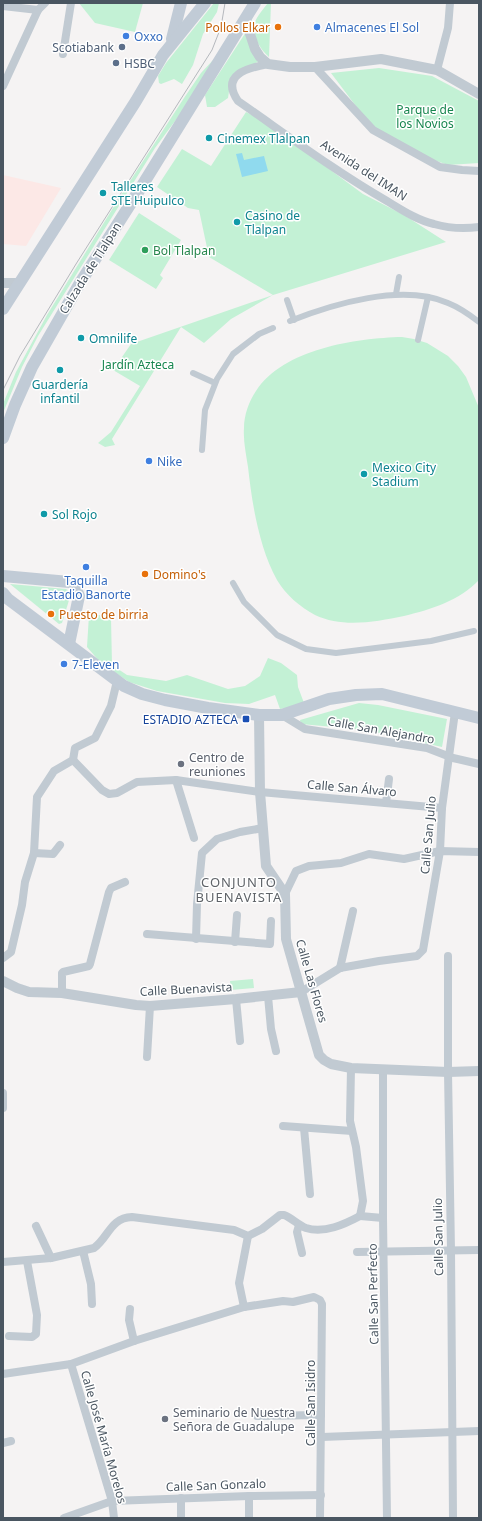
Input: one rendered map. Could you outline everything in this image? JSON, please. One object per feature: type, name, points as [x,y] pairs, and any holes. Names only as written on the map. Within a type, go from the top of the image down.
[{"type":"main road","points":[[171,43],[182,3]]},
{"type":"main road","points":[[3,309],[136,101],[171,43],[205,3]]},
{"type":"main road","name":"Calzada de Tlalpan","points":[[3,438],[15,405],[32,367],[80,283],[255,3]]},
{"type":"main road","points":[[9,576],[69,582],[74,584],[79,596],[69,644]]},
{"type":"main road","points":[[5,597],[117,681],[130,689],[154,697],[208,708],[259,715],[282,715],[329,699],[356,695],[382,694],[479,718]]},
{"type":"street","points":[[4,81],[38,10],[45,3]]},
{"type":"street","points":[[63,54],[71,3]]},
{"type":"street","points":[[437,70],[448,28],[450,3]]},
{"type":"street","points":[[6,5],[38,10]]},
{"type":"street","points":[[246,18],[255,49],[260,57],[268,64],[290,67],[315,67],[381,59],[437,70],[479,94]]},
{"type":"street","name":"Avenida del IMAN","points":[[268,64],[250,68],[235,77],[232,82],[232,88],[233,95],[238,101],[368,190],[417,218],[447,227],[479,227]]},
{"type":"street","points":[[315,67],[373,130],[440,167],[479,171]]},
{"type":"street","points":[[396,294],[399,277]]},
{"type":"street","points":[[3,283],[19,283]]},
{"type":"street","points":[[287,300],[292,320],[346,302],[396,294],[428,298],[448,303],[479,321]]},
{"type":"street","points":[[418,340],[428,298]]},
{"type":"street","points":[[202,450],[205,410],[215,383],[233,354],[259,334],[274,328]]},
{"type":"street","points":[[193,373],[215,383]]},
{"type":"street","points":[[233,583],[244,602],[277,635],[306,649],[336,653],[431,641],[474,631]]},
{"type":"street","points":[[3,958],[11,952],[22,905],[25,882],[34,853],[37,797],[54,771],[73,760],[75,748],[95,738],[111,706],[117,681]]},
{"type":"street","name":"Calle San Julio","points":[[340,968],[417,956],[424,950],[440,851],[442,808],[455,712]]},
{"type":"street","points":[[259,715],[260,792],[266,866],[285,894]]},
{"type":"street","name":"Calle San Alejandro","points":[[282,715],[305,729],[427,748],[479,764]]},
{"type":"street","name":"Calle San Álvaro","points":[[73,760],[102,790],[110,794],[117,793],[137,782],[176,780],[260,792],[442,808]]},
{"type":"street","points":[[386,803],[389,779]]},
{"type":"street","points":[[176,780],[194,838]]},
{"type":"street","points":[[196,939],[197,904],[202,854],[217,840],[240,832],[263,828]]},
{"type":"street","points":[[34,853],[53,854],[60,845]]},
{"type":"street","points":[[285,894],[296,870],[309,866],[341,863],[369,854],[404,859],[440,851],[479,852]]},
{"type":"street","points":[[62,993],[62,974],[68,970],[89,966],[109,892],[111,888],[125,882]]},
{"type":"street","name":"Calle Las Flores","points":[[285,894],[286,939],[319,1055],[324,1060],[330,1064],[351,1068],[448,1072],[479,1071]]},
{"type":"street","points":[[301,992],[340,968],[353,911]]},
{"type":"street","points":[[235,942],[237,915]]},
{"type":"street","points":[[147,934],[270,944],[272,921]]},
{"type":"street","name":"Calle San Julio","points":[[448,956],[453,1518]]},
{"type":"street","name":"Calle Buenavista","points":[[3,981],[29,992],[62,993],[150,1006],[301,992]]},
{"type":"street","points":[[268,996],[271,1028],[276,1051]]},
{"type":"street","points":[[236,999],[240,1041]]},
{"type":"street","points":[[147,1057],[150,1006]]},
{"type":"street","points":[[351,1068],[350,1121],[356,1147],[363,1201],[360,1216]]},
{"type":"street","name":"Calle San Perfecto","points":[[383,1070],[383,1218],[387,1518]]},
{"type":"street","points":[[3,1093],[3,1108]]},
{"type":"street","points":[[283,1126],[352,1131]]},
{"type":"street","points":[[304,1128],[310,1194]]},
{"type":"street","points":[[3,1262],[51,1258],[94,1248],[114,1224],[126,1217],[234,1230],[248,1236],[262,1229],[280,1215],[284,1214],[299,1225],[306,1228],[323,1230],[351,1221],[360,1216],[383,1218]]},
{"type":"street","points":[[299,1225],[297,1232],[302,1253]]},
{"type":"street","points":[[36,1226],[51,1258]]},
{"type":"street","points":[[3,1374],[71,1364],[134,1341],[244,1307],[240,1290],[239,1276],[248,1236]]},
{"type":"street","points":[[357,1252],[479,1250]]},
{"type":"street","points":[[82,1251],[91,1284],[92,1304]]},
{"type":"street","points":[[8,1336],[32,1337],[36,1334],[36,1315],[27,1260]]},
{"type":"street","name":"Calle San Isidro","points":[[244,1307],[283,1301],[293,1302],[314,1297],[320,1300],[322,1304],[322,1437],[320,1518]]},
{"type":"street","points":[[130,1309],[129,1320],[134,1341]]},
{"type":"street","name":"Calle José María Morelos","points":[[71,1364],[112,1501],[114,1518]]},
{"type":"street","points":[[257,1416],[321,1415]]},
{"type":"street","points":[[322,1437],[479,1431]]},
{"type":"street","name":"Calle San Gonzalo","points":[[64,1518],[112,1501],[321,1495]]},
{"type":"street","points":[[249,1496],[249,1518]]},
{"type":"street","points":[[181,1498],[181,1518]]},
{"type":"shaded area","points":[[3,175],[61,188],[26,246],[3,244]]},
{"type":"green space","points":[[79,3],[143,3],[135,32],[95,23]]},
{"type":"green space","points":[[214,3],[219,3],[217,12],[203,34],[193,65],[182,84],[174,79],[161,84],[159,83],[158,76],[166,63]]},
{"type":"green space","points":[[268,3],[271,3],[269,57],[262,50],[255,37],[254,27],[257,17]]},
{"type":"green space","points":[[246,32],[259,61],[231,78],[228,98],[215,107],[207,107],[205,95]]},
{"type":"green space","points":[[214,59],[181,113],[155,148],[38,336],[22,367],[3,413],[3,404],[16,372],[47,315],[121,195],[184,98],[201,73]]},
{"type":"green space","name":"Parque de los Novios","points":[[379,68],[432,76],[479,101],[479,163],[448,165],[406,150],[368,122],[331,73]]},
{"type":"green space","points":[[246,112],[264,121],[363,194],[404,215],[446,242],[273,295],[209,257],[199,210],[188,208],[157,187],[182,149],[211,166]]},
{"type":"green space","name":"Bol Tlalpan","points":[[139,213],[181,240],[160,275],[163,278],[156,289],[109,260]]},
{"type":"green space","name":"Jardín Azteca","points":[[273,295],[231,319],[204,343],[181,327],[112,439],[115,445],[105,447],[98,443],[111,432],[140,386],[113,370],[131,344]]},
{"type":"green space","name":"Mexico City Stadium","points":[[402,337],[427,343],[448,356],[466,377],[479,408],[479,580],[463,594],[454,599],[435,607],[404,616],[359,623],[347,623],[325,619],[309,612],[289,596],[277,580],[265,554],[254,510],[245,447],[244,423],[246,413],[253,395],[268,377],[284,365],[302,356],[343,343]]},
{"type":"green space","points":[[10,584],[66,589],[70,592],[70,597],[62,623],[59,624]]},
{"type":"green space","points":[[89,615],[100,615],[111,618],[112,665],[127,675],[166,681],[187,675],[228,689],[245,686],[260,676],[268,658],[281,663],[297,675],[298,687],[304,703],[293,707],[280,709],[275,695],[249,704],[225,703],[157,691],[129,682],[100,662],[87,647]]},
{"type":"green space","points":[[359,703],[378,705],[447,719],[442,747],[366,730],[301,724],[300,720]]},
{"type":"green space","points":[[253,979],[254,988],[231,990],[230,981]]},
{"type":"water","points":[[242,153],[244,160],[264,156],[268,171],[242,177],[236,154]]},
{"type":"tram line","points":[[3,390],[20,356],[76,264],[212,50],[221,27],[225,3]]},
{"type":"place","name":"Pollos Elkar","points":[[278,27]]},
{"type":"place","name":"Almacenes El Sol","points":[[317,27]]},
{"type":"place","name":"Oxxo","points":[[126,36]]},
{"type":"place","name":"Scotiabank","points":[[122,47]]},
{"type":"place","name":"HSBC","points":[[116,63]]},
{"type":"place","name":"Cinemex Tlalpan","points":[[209,138]]},
{"type":"place","name":"Talleres STE Huipulco","points":[[103,193]]},
{"type":"place","name":"Casino de Tlalpan","points":[[237,222]]},
{"type":"place","name":"Bol Tlalpan","points":[[145,250]]},
{"type":"place","name":"Omnilife","points":[[81,338]]},
{"type":"place","name":"Guardería infantil","points":[[60,370]]},
{"type":"place","name":"Nike","points":[[149,461]]},
{"type":"place","name":"Mexico City Stadium","points":[[364,474]]},
{"type":"place","name":"Sol Rojo","points":[[44,514]]},
{"type":"place","name":"Taquilla Estadio Banorte","points":[[86,567]]},
{"type":"place","name":"Domino's","points":[[145,574]]},
{"type":"place","name":"Puesto de birria","points":[[51,614]]},
{"type":"place","name":"7-Eleven","points":[[64,664]]},
{"type":"place","name":"ESTADIO AZTECA","points":[[246,719]]},
{"type":"place","name":"Centro de reuniones","points":[[181,764]]},
{"type":"place","name":"Seminario de Nuestra Señora de Guadalupe","points":[[165,1419]]},
{"type":"district","name":"CONJUNTO BUENAVISTA","points":[[239,890]]}]
